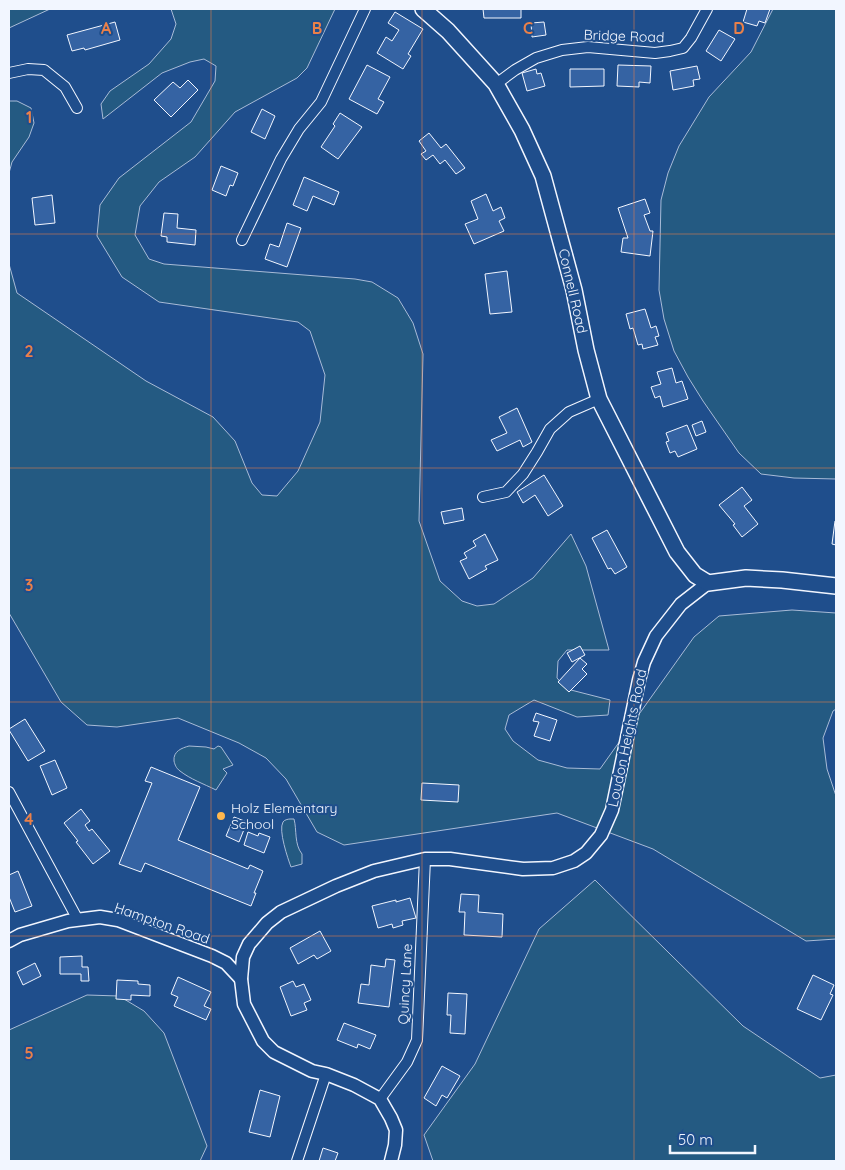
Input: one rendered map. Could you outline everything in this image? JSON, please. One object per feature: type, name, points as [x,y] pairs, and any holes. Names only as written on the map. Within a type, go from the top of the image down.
[{"type":"main road","name":"Connell Road","points":[[423,9],[448,31],[496,84],[522,130],[543,176],[574,290],[586,350],[599,399],[678,552],[695,574],[708,583]]},
{"type":"main road","points":[[708,583],[746,578],[836,586]]},
{"type":"street","points":[[242,240],[281,159],[299,129],[321,102],[365,9]]},
{"type":"street","name":"Bridge Road","points":[[496,84],[536,58],[562,50],[588,47],[670,52],[683,48],[691,38],[707,9]]},
{"type":"street","points":[[9,73],[28,69],[44,70],[65,87],[77,108]]},
{"type":"street","points":[[484,497],[506,492],[523,474],[550,429],[569,412],[599,399]]},
{"type":"street","name":"Loudon Heights Road","points":[[380,1099],[354,1085],[326,1074],[312,1071],[274,1052],[263,1041],[244,1004],[241,979],[243,957],[249,944],[266,923],[281,912],[336,886],[374,871],[425,859],[450,860],[523,869],[553,868],[574,861],[586,853],[601,835],[612,810],[644,662],[656,636],[681,604],[708,583]]},
{"type":"street","points":[[9,792],[78,920]]},
{"type":"street","name":"Quincy Lane","points":[[380,1099],[408,1062],[416,1040],[425,859]]},
{"type":"street","name":"Hampton Road","points":[[9,941],[20,935],[68,921],[100,917],[118,920],[212,956],[226,963],[241,979]]},
{"type":"street","points":[[297,1161],[326,1074]]},
{"type":"street","points":[[380,1099],[396,1130],[391,1161]]},
{"type":"shaded area","points":[[9,9],[50,9],[9,28]]},
{"type":"shaded area","points":[[171,9],[335,9],[307,68],[297,78],[235,112],[195,157],[159,182],[140,206],[135,235],[149,259],[164,264],[355,279],[372,282],[398,298],[413,323],[423,354],[419,521],[440,581],[462,601],[477,606],[494,604],[533,578],[571,534],[586,566],[609,650],[567,650],[558,661],[557,678],[567,689],[610,700],[608,715],[577,717],[534,700],[509,715],[505,729],[513,741],[538,760],[567,768],[600,769],[694,637],[719,616],[792,610],[836,613],[836,709],[833,711],[823,738],[827,769],[836,796],[836,939],[806,941],[653,849],[557,813],[344,845],[317,832],[286,779],[266,758],[239,743],[178,718],[117,727],[87,725],[61,702],[9,613],[9,264],[17,293],[146,381],[213,417],[235,441],[252,483],[262,495],[277,496],[298,471],[320,422],[325,375],[310,331],[298,322],[159,302],[122,277],[97,236],[100,205],[119,178],[191,122],[215,81],[216,66],[204,59],[190,62],[162,73],[103,119],[101,104],[110,91],[149,64],[171,39],[176,24]]},
{"type":"shaded area","points":[[773,9],[836,9],[836,479],[794,478],[761,474],[739,453],[703,401],[674,351],[664,319],[659,290],[661,200],[668,173],[679,146],[709,97],[751,52]]},
{"type":"shaded area","points":[[9,101],[17,101],[31,108],[34,123],[29,137],[12,162],[9,173]]},
{"type":"shaded area","points":[[189,746],[214,749],[218,746],[221,747],[233,765],[223,769],[227,773],[216,790],[188,776],[177,768],[174,761],[176,752]]},
{"type":"shaded area","points":[[294,819],[299,850],[302,854],[302,864],[291,867],[282,831],[283,822]]},
{"type":"shaded area","points":[[595,880],[743,1026],[820,1078],[836,1075],[836,1161],[433,1161],[424,1135],[475,1064],[539,929]]},
{"type":"shaded area","points":[[87,995],[119,996],[144,1011],[164,1033],[207,1146],[200,1161],[9,1161],[9,1030]]},
{"type":"building","points":[[483,9],[521,9],[521,18],[484,18]]},
{"type":"building","points":[[747,9],[770,9],[765,23],[759,21],[757,26],[743,22]]},
{"type":"building","points":[[395,12],[423,29],[408,54],[411,56],[403,69],[377,53],[386,37],[392,41],[399,30],[388,23]]},
{"type":"building","points":[[115,22],[120,40],[85,50],[84,48],[72,51],[67,35]]},
{"type":"building","points":[[544,22],[546,35],[532,37],[531,23]]},
{"type":"building","points":[[719,30],[735,39],[721,61],[706,51]]},
{"type":"building","points":[[367,65],[390,77],[378,99],[384,102],[377,114],[349,99]]},
{"type":"building","points":[[618,65],[651,66],[650,83],[639,82],[639,87],[617,86]]},
{"type":"building","points":[[697,66],[700,79],[693,80],[694,86],[673,90],[670,71]]},
{"type":"building","points":[[536,69],[537,74],[541,73],[545,86],[527,91],[522,73]]},
{"type":"building","points":[[570,69],[604,69],[604,86],[570,87]]},
{"type":"building","points":[[188,80],[198,90],[171,117],[154,100],[173,82],[180,88]]},
{"type":"building","points":[[262,109],[275,116],[265,139],[251,132]]},
{"type":"building","points":[[340,113],[362,127],[338,159],[321,147],[335,126],[333,124]]},
{"type":"building","points":[[429,133],[441,148],[446,144],[465,168],[456,174],[445,160],[440,164],[433,155],[426,160],[421,154],[426,151],[419,141]]},
{"type":"building","points":[[221,166],[238,173],[233,186],[230,185],[226,196],[212,190]]},
{"type":"building","points":[[304,177],[339,192],[334,205],[313,196],[307,211],[293,205]]},
{"type":"building","points":[[486,194],[493,211],[501,207],[505,218],[499,221],[504,231],[474,244],[465,224],[478,219],[471,201]]},
{"type":"building","points":[[52,195],[55,223],[35,225],[32,198]]},
{"type":"building","points":[[645,199],[650,213],[644,215],[650,231],[653,231],[650,256],[621,252],[623,238],[628,238],[618,208]]},
{"type":"building","points":[[164,213],[178,214],[177,228],[196,230],[195,245],[167,242],[167,237],[161,236]]},
{"type":"building","points":[[287,223],[301,228],[287,267],[265,259],[270,244],[279,247]]},
{"type":"building","points":[[507,271],[512,312],[490,314],[485,274]]},
{"type":"building","points":[[645,309],[651,328],[656,326],[659,336],[655,337],[658,345],[643,349],[642,344],[638,345],[633,328],[630,329],[626,314]]},
{"type":"building","points":[[672,368],[676,383],[682,381],[688,399],[663,407],[660,396],[655,398],[651,387],[661,384],[657,372]]},
{"type":"building","points":[[517,408],[532,442],[523,447],[520,440],[497,451],[491,440],[507,433],[499,417]]},
{"type":"building","points":[[702,421],[706,432],[696,436],[692,425]]},
{"type":"building","points":[[687,425],[697,449],[678,457],[675,451],[670,453],[666,442],[669,441],[666,433]]},
{"type":"building","points":[[544,475],[563,506],[548,516],[535,495],[523,503],[517,492]]},
{"type":"building","points":[[742,487],[752,500],[744,506],[758,524],[742,537],[733,525],[735,524],[719,505]]},
{"type":"building","points":[[462,508],[464,520],[444,524],[441,512]]},
{"type":"building","points":[[836,521],[836,545],[832,544]]},
{"type":"building","points":[[607,530],[627,567],[615,574],[611,568],[608,569],[592,538]]},
{"type":"building","points":[[485,534],[498,560],[485,566],[487,569],[469,579],[460,561],[467,558],[464,553],[476,546],[473,541]]},
{"type":"building","points":[[580,646],[585,655],[572,662],[567,653]]},
{"type":"building","points":[[580,658],[587,664],[582,669],[587,674],[569,692],[558,682]]},
{"type":"building","points":[[536,713],[557,720],[550,741],[534,736],[539,722],[533,721]]},
{"type":"building","points":[[25,719],[45,751],[28,761],[9,730]]},
{"type":"building","points":[[55,760],[67,788],[52,795],[40,766]]},
{"type":"building","points":[[151,767],[200,787],[178,840],[248,869],[250,865],[263,871],[251,906],[145,863],[141,872],[119,864],[152,783],[145,781]]},
{"type":"building","points":[[422,783],[459,785],[458,802],[421,800]]},
{"type":"building","points":[[81,809],[90,821],[85,825],[89,831],[92,829],[110,851],[93,864],[64,823]]},
{"type":"building","points":[[234,817],[247,822],[239,842],[226,836]]},
{"type":"building","points":[[248,832],[258,836],[259,833],[270,837],[264,853],[244,845]]},
{"type":"building","points":[[18,871],[32,906],[15,912],[9,897],[9,875]]},
{"type":"building","points":[[461,894],[479,895],[478,912],[503,914],[502,937],[464,935],[465,912],[459,912]]},
{"type":"building","points":[[410,898],[416,918],[402,921],[403,925],[393,928],[392,924],[378,928],[372,906]]},
{"type":"building","points":[[320,931],[331,951],[317,959],[314,955],[298,964],[290,948]]},
{"type":"building","points":[[82,956],[82,967],[88,967],[89,981],[81,981],[81,974],[60,974],[60,957]]},
{"type":"building","points":[[386,959],[395,960],[389,1007],[358,1003],[361,984],[369,985],[371,965],[385,967]]},
{"type":"building","points":[[35,963],[41,976],[23,985],[17,972]]},
{"type":"building","points":[[813,975],[834,985],[830,994],[833,995],[821,1020],[797,1009]]},
{"type":"building","points":[[178,977],[211,992],[204,1006],[211,1009],[206,1020],[174,1006],[178,997],[171,994]]},
{"type":"building","points":[[117,980],[138,981],[138,984],[150,985],[150,996],[131,995],[131,1000],[116,999]]},
{"type":"building","points":[[293,981],[296,987],[304,984],[311,1000],[304,1003],[307,1010],[291,1016],[280,987]]},
{"type":"building","points":[[448,993],[467,994],[465,1034],[450,1033],[451,1015],[447,1015]]},
{"type":"building","points":[[344,1023],[376,1035],[370,1049],[358,1044],[357,1048],[337,1040]]},
{"type":"building","points":[[442,1066],[460,1076],[447,1098],[442,1095],[436,1106],[424,1098]]},
{"type":"building","points":[[260,1090],[280,1096],[270,1137],[249,1132]]},
{"type":"building","points":[[323,1148],[338,1153],[335,1161],[319,1161]]},
{"type":"place","name":"Holz Elementary School","points":[[221,816]]}]
